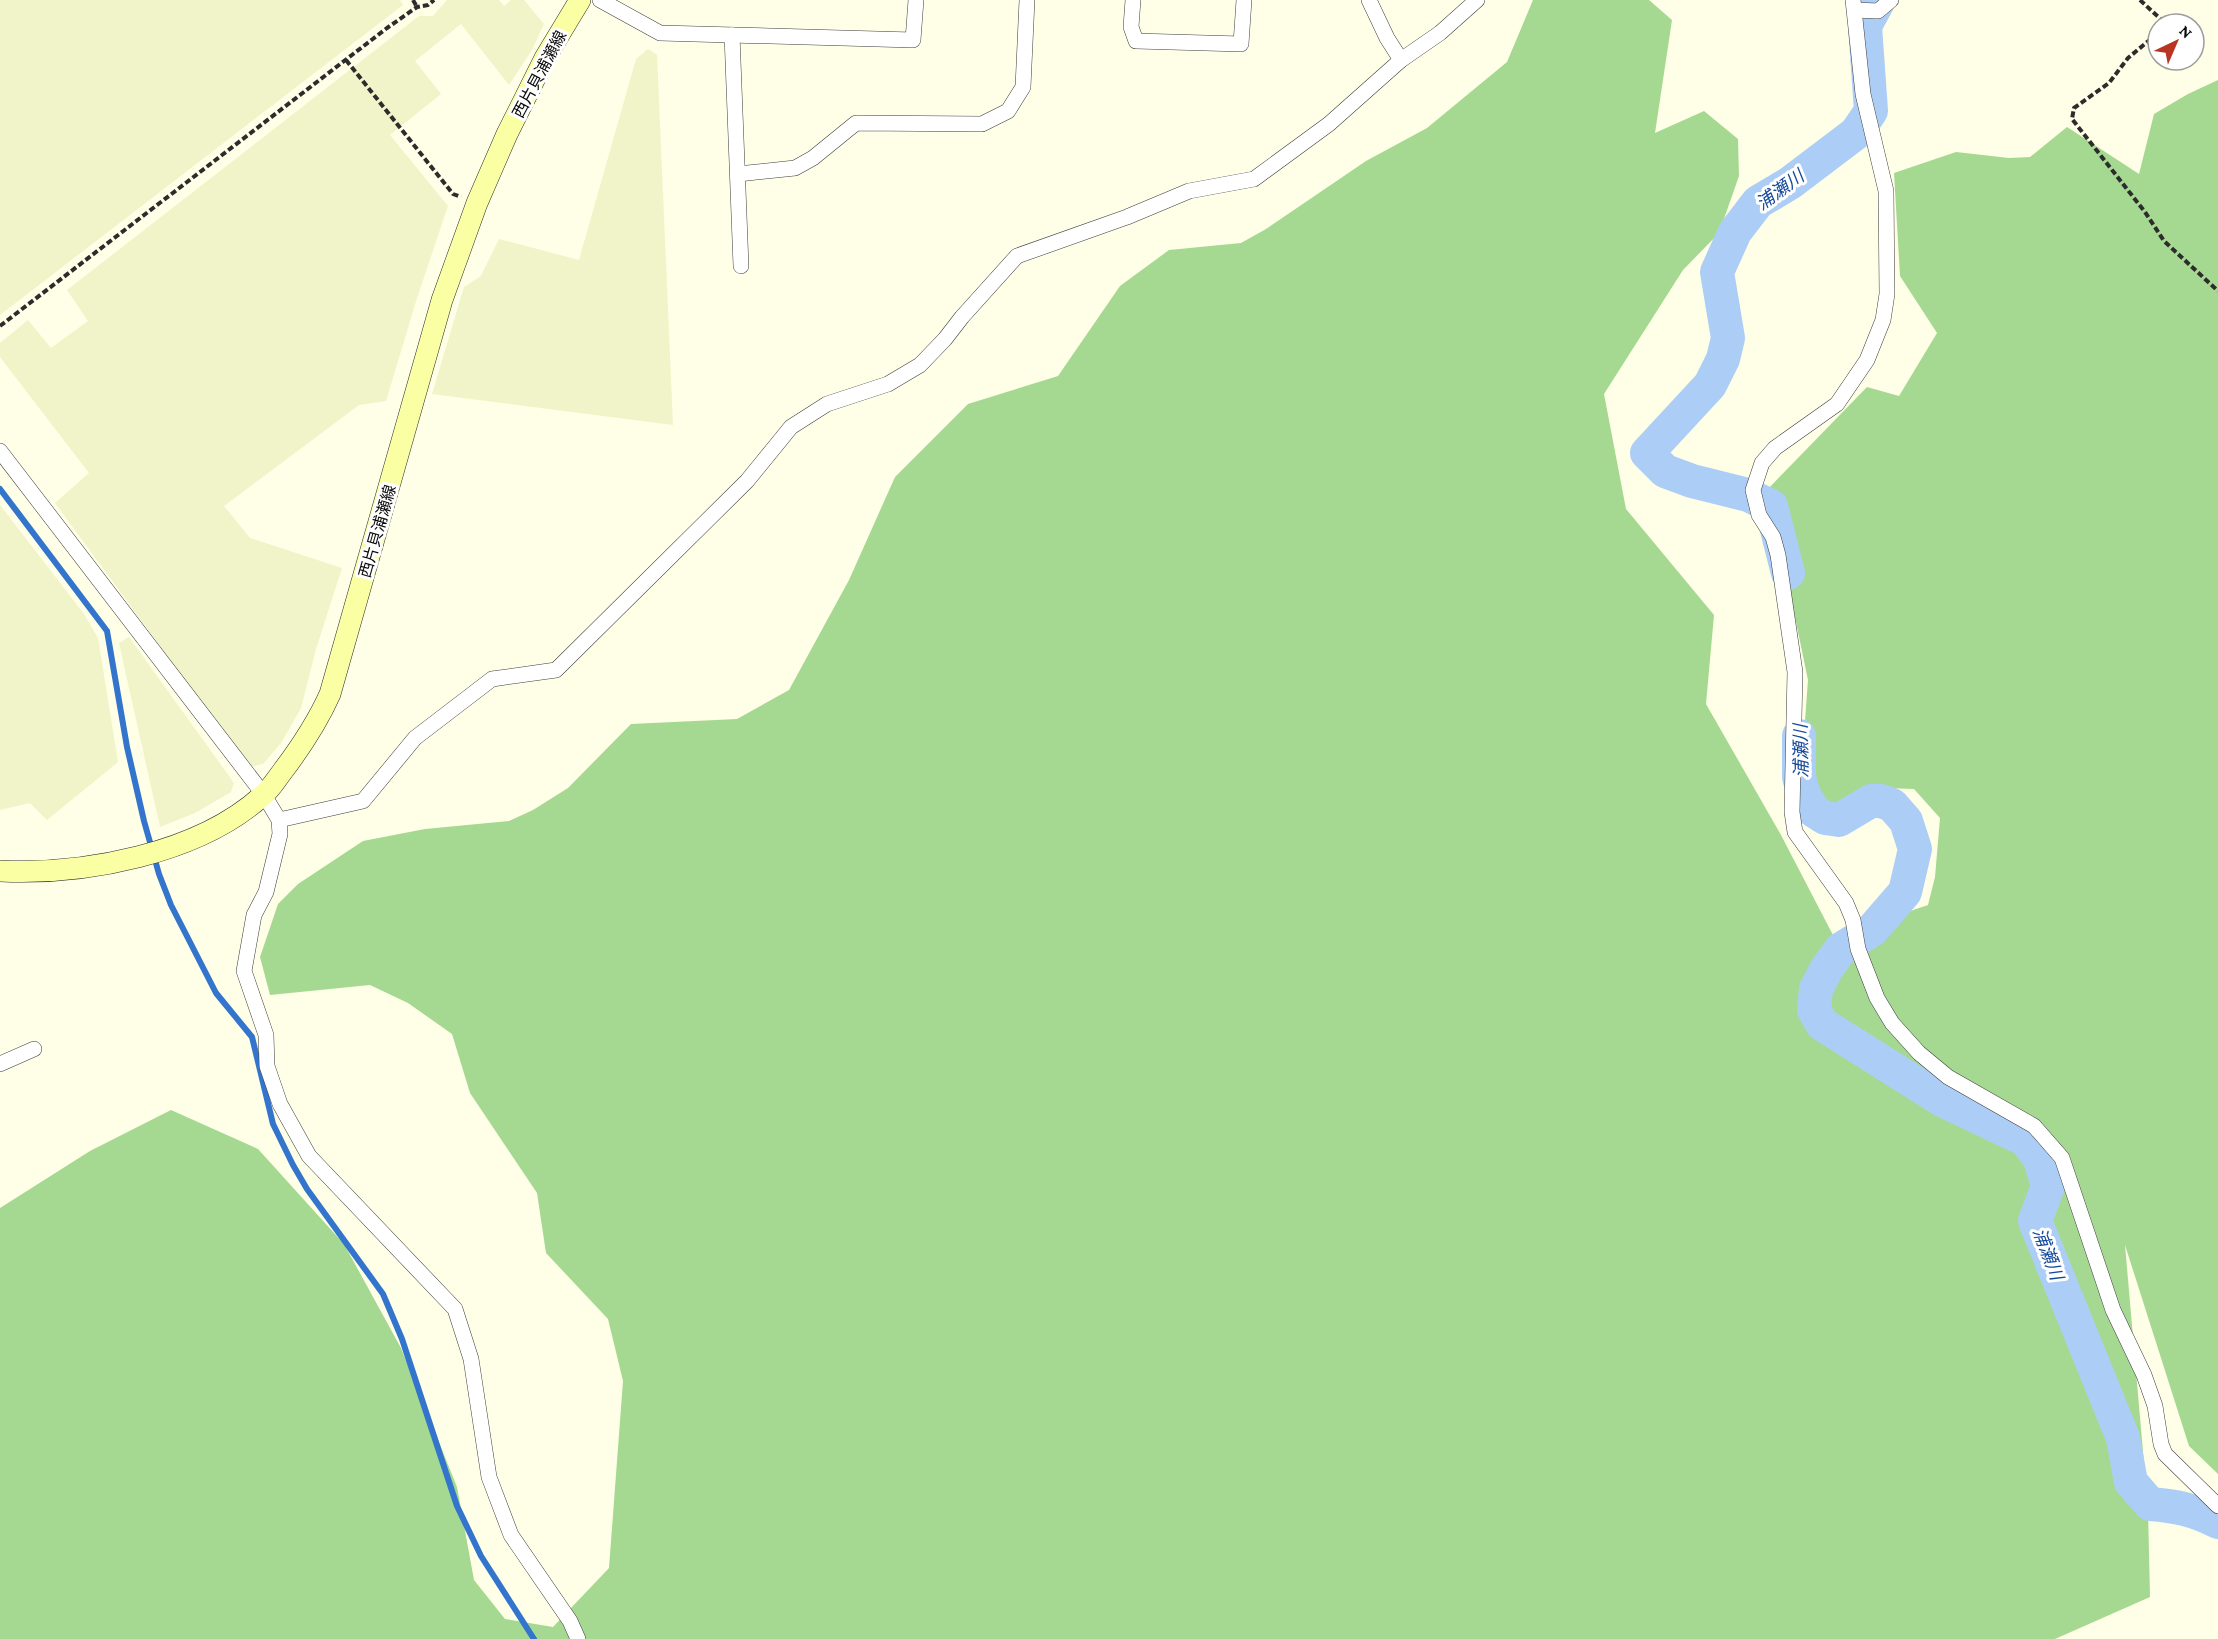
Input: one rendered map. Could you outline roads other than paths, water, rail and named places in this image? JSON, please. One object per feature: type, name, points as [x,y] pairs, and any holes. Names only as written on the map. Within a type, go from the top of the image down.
[{"type":"main road","name":"西片貝浦瀬線","points":[[0,871],[60,870],[142,855],[207,833],[238,815],[264,795],[304,743],[330,694],[442,300],[477,202],[507,134],[545,58],[580,0]]},
{"type":"street","points":[[600,0],[660,33],[913,40],[916,0]]},
{"type":"street","points":[[738,174],[795,168],[813,158],[856,123],[982,124],[1008,111],[1023,87],[1028,0]]},
{"type":"street","points":[[1133,0],[1131,27],[1136,41],[1241,44],[1244,0]]},
{"type":"street","points":[[1369,0],[1387,38],[1401,60]]},
{"type":"street","points":[[279,820],[363,801],[415,738],[492,679],[556,670],[747,481],[791,428],[827,404],[888,384],[920,364],[945,339],[1017,256],[1127,217],[1189,191],[1254,178],[1329,124],[1401,60],[1440,33],[1477,0]]},
{"type":"street","points":[[1891,0],[1878,11],[1854,5],[1863,94],[1886,191],[1887,294],[1883,320],[1867,360],[1837,404],[1775,448],[1762,463],[1753,490],[1759,515],[1776,546],[1795,672],[1792,812],[1795,832],[1846,903],[1853,920],[1858,949],[1873,988],[1892,1023],[1919,1053],[1948,1077],[2034,1126],[2062,1158],[2113,1310],[2144,1375],[2155,1406],[2161,1444],[2165,1454],[2218,1506]]},
{"type":"street","points":[[732,35],[741,266]]},
{"type":"street","points":[[0,451],[264,795],[279,820],[280,834],[266,892],[254,915],[244,971],[267,1035],[267,1066],[280,1104],[309,1156],[455,1310],[471,1359],[489,1477],[511,1535],[570,1621],[578,1639]]},
{"type":"street","points":[[0,1064],[34,1048]]},
{"type":"waterway","name":"浦瀬川","points":[[1788,573],[1771,506],[1748,495],[1692,481],[1665,471],[1647,453],[1710,385],[1723,359],[1728,338],[1717,272],[1735,232],[1758,202],[1790,183],[1856,133],[1871,111],[1865,26],[1879,0]]},
{"type":"waterway","points":[[0,489],[107,631],[127,747],[144,821],[159,874],[171,905],[216,993],[252,1037],[273,1124],[293,1165],[307,1189],[383,1294],[402,1339],[457,1506],[481,1556],[534,1639]]},
{"type":"waterway","name":"浦瀬川","points":[[1799,736],[1799,777],[1804,795],[1814,811],[1825,818],[1839,820],[1871,801],[1881,801],[1892,805],[1906,821],[1915,849],[1905,892],[1872,930],[1841,949],[1827,968],[1816,989],[1814,1010],[1822,1024],[1944,1101],[2026,1140],[2040,1159],[2048,1186],[2035,1221],[2123,1438],[2131,1482],[2150,1504],[2185,1509],[2218,1522]]}]
